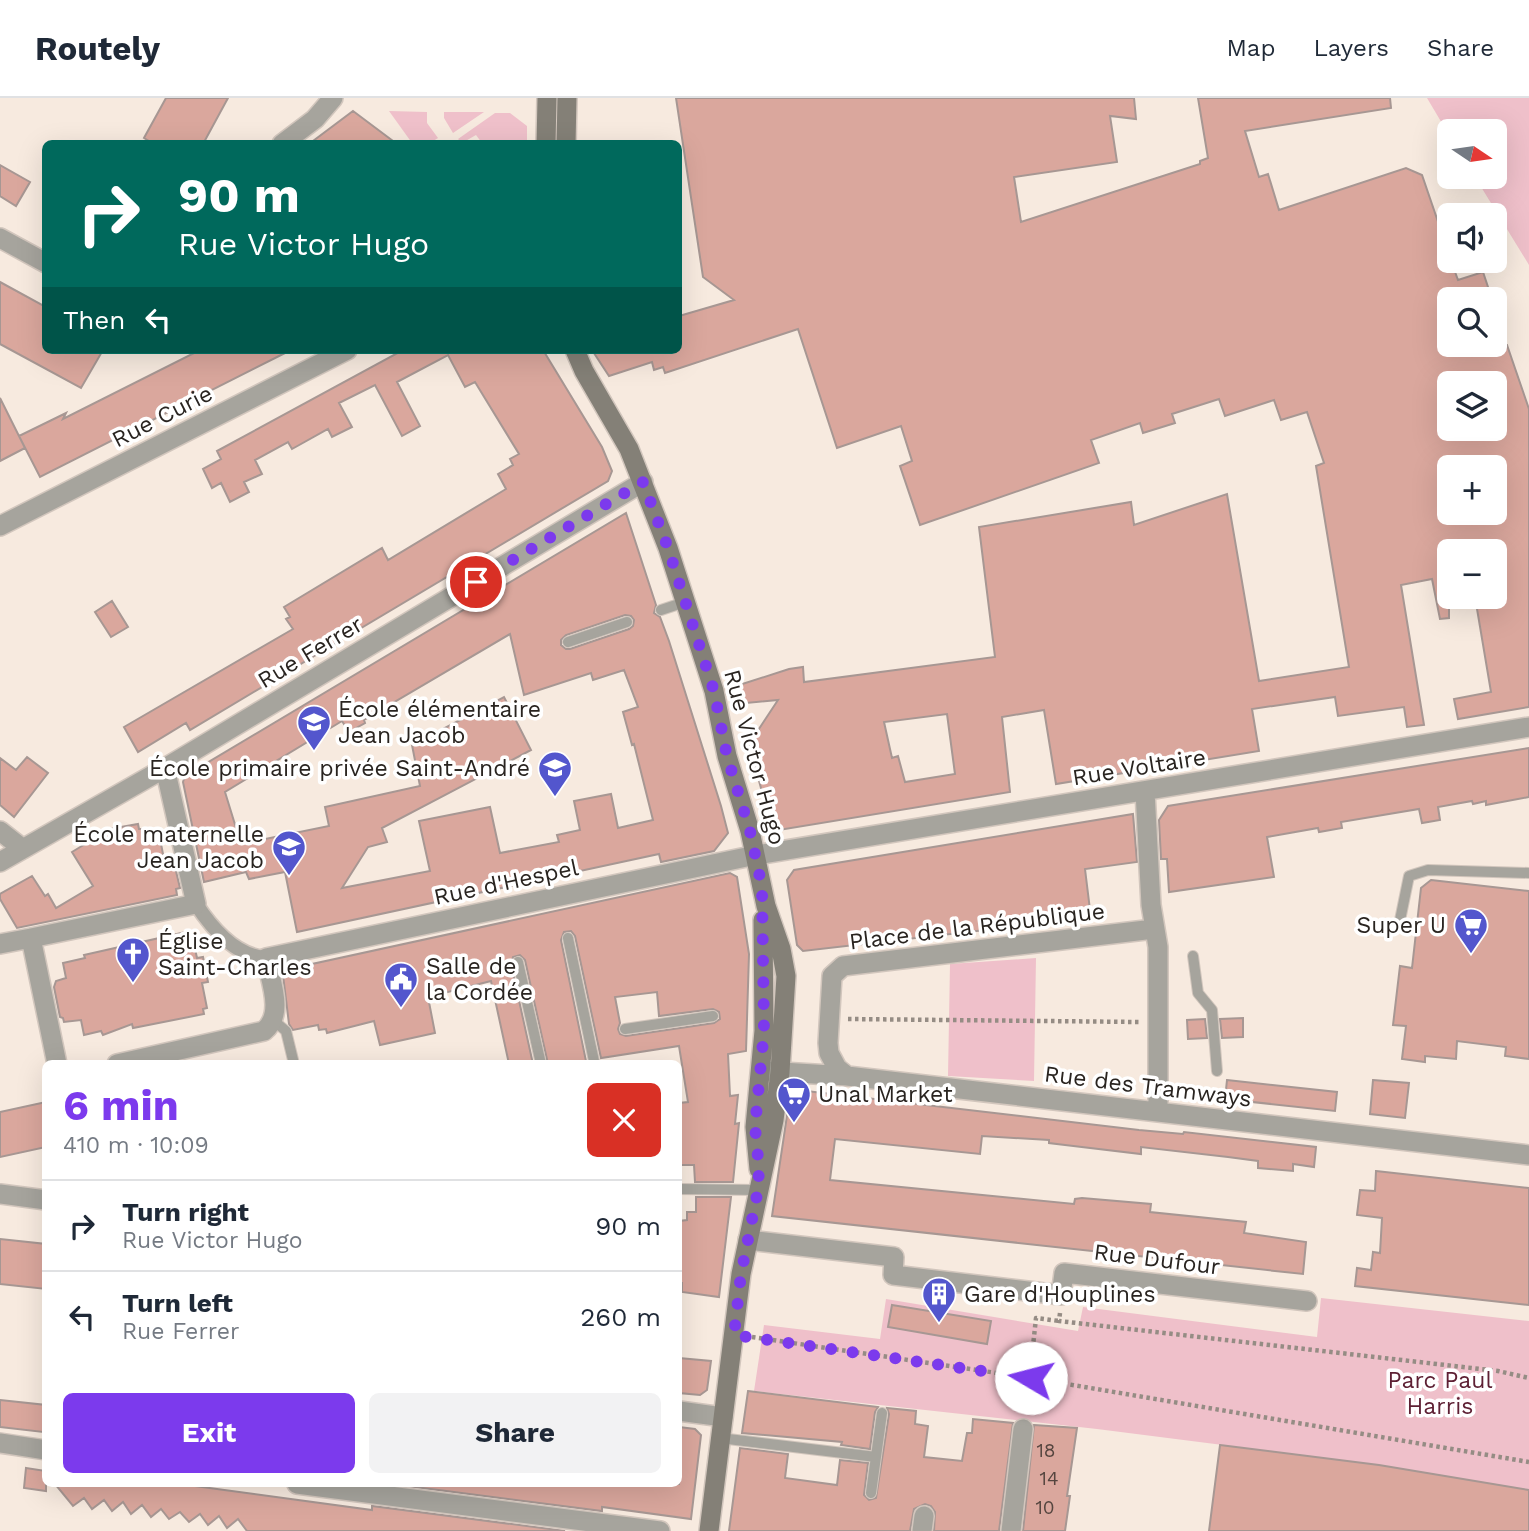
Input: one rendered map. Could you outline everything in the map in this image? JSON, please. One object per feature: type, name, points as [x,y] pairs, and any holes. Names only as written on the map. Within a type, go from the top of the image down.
[{"type":"main road","points":[[546,140],[547,98]]},
{"type":"main road","points":[[566,140],[567,98]]},
{"type":"main road","name":"Rue Victor Hugo","points":[[571,354],[616,425],[643,482],[668,548],[714,691],[727,756],[756,855],[769,918],[786,976],[785,1004],[771,1071],[755,1127],[758,1190],[734,1335],[709,1531]]},
{"type":"main road","name":"Rue Victor Hugo","points":[[577,354],[584,371]]},
{"type":"main road","name":"Rue Victor Hugo","points":[[762,887],[758,1008],[771,1071]]},
{"type":"street","points":[[287,140],[315,118],[332,98]]},
{"type":"street","points":[[0,238],[42,261]]},
{"type":"street","name":"Rue Curie","points":[[4,520],[339,354]]},
{"type":"street","name":"Rue Ferrer","points":[[0,862],[164,768],[643,482]]},
{"type":"street","name":"Rue Voltaire","points":[[756,855],[1529,727]]},
{"type":"street","points":[[136,1060],[260,1034],[273,1020],[275,1004],[266,958],[249,954],[226,940],[196,904],[164,768]]},
{"type":"street","points":[[1145,791],[1154,929],[1158,947],[1158,1112]]},
{"type":"street","points":[[0,831],[23,849]]},
{"type":"street","name":"Rue d'Hespel","points":[[266,958],[508,913],[756,855]]},
{"type":"street","points":[[0,944],[196,904]]},
{"type":"street","name":"Place de la République","points":[[847,1076],[837,1068],[829,1053],[832,976],[843,966],[1154,929]]},
{"type":"street","points":[[31,938],[56,1060]]},
{"type":"street","name":"Rue des Tramways","points":[[771,1071],[847,1076],[1529,1155]]},
{"type":"street","points":[[0,1194],[42,1199]]},
{"type":"street","points":[[748,1240],[894,1257],[892,1275],[1061,1295]]},
{"type":"street","name":"Rue Dufour","points":[[1061,1295],[1064,1273],[1307,1301]]},
{"type":"street","points":[[682,1411],[723,1417]]},
{"type":"street","points":[[1011,1531],[1023,1429]]},
{"type":"street","points":[[0,1443],[42,1449]]},
{"type":"street","points":[[320,1487],[660,1531]]},
{"type":"lane","points":[[661,610],[685,602]]},
{"type":"lane","points":[[568,642],[626,622]]},
{"type":"lane","points":[[1399,925],[1409,876],[1428,870],[1529,873]]},
{"type":"lane","points":[[568,938],[594,1060]]},
{"type":"lane","points":[[1193,956],[1198,993],[1212,1010],[1217,1071]]},
{"type":"lane","points":[[518,962],[540,1060]]},
{"type":"lane","points":[[758,1008],[785,1004]]},
{"type":"lane","points":[[625,1029],[713,1016]]},
{"type":"lane","points":[[273,1020],[286,1031],[293,1060]]},
{"type":"lane","points":[[682,1189],[758,1190]]},
{"type":"lane","points":[[871,1493],[882,1413]]},
{"type":"lane","points":[[720,1438],[876,1457]]},
{"type":"path","points":[[829,1019],[1159,1022]]},
{"type":"path","points":[[1059,1321],[1061,1295]]},
{"type":"path","points":[[1023,1429],[1036,1318],[1498,1371],[1529,1378]]},
{"type":"path","points":[[734,1335],[1031,1378],[1529,1462]]},
{"type":"green space","points":[[1427,98],[1529,98],[1529,265],[1507,229],[1507,203],[1491,203],[1482,189],[1507,189],[1507,119],[1439,119]]},
{"type":"green space","points":[[389,111],[427,112],[427,123],[438,138],[410,140]]},
{"type":"green space","points":[[444,112],[484,112],[453,133],[444,118]]},
{"type":"green space","points":[[495,113],[510,113],[527,126],[527,140],[480,140],[476,135],[467,140],[458,139]]},
{"type":"green space","points":[[1036,958],[1034,1081],[948,1076],[950,964]]},
{"type":"green space","name":"Parc Paul Harris","points":[[1321,1298],[1529,1321],[1529,1490],[1379,1465],[1097,1429],[754,1391],[764,1325],[880,1339],[886,1299],[1078,1331],[1083,1307],[1317,1337]]},
{"type":"building","points":[[166,98],[228,98],[205,140],[144,138]]},
{"type":"building","points":[[676,98],[1134,98],[1136,119],[1110,116],[1117,162],[1014,177],[1021,222],[1200,164],[1200,161],[1208,158],[1198,98],[1390,98],[1391,108],[1245,131],[1259,177],[1268,174],[1279,210],[1406,168],[1422,175],[1437,219],[1437,273],[1455,273],[1458,280],[1483,273],[1488,287],[1437,287],[1437,357],[1507,357],[1507,345],[1529,409],[1529,707],[1458,719],[1454,699],[1491,692],[1477,609],[1507,609],[1507,539],[1437,539],[1437,604],[1432,579],[1401,585],[1424,725],[1407,727],[1404,707],[1338,716],[1335,697],[1252,709],[1259,751],[1056,784],[1044,710],[1002,717],[1010,792],[779,830],[771,825],[749,744],[778,700],[736,704],[730,688],[803,667],[804,682],[995,657],[979,527],[1131,502],[1134,525],[1227,494],[1259,681],[1349,667],[1316,466],[1324,463],[1307,412],[1281,420],[1274,400],[1225,416],[1219,399],[1172,414],[1175,423],[1143,433],[1140,423],[1091,440],[1099,463],[920,525],[900,466],[912,461],[901,426],[837,448],[798,329],[665,373],[663,367],[654,370],[652,362],[609,376],[595,354],[682,354],[682,315],[734,300],[703,277]],"holes":[[[947,714],[955,774],[905,782],[898,756],[892,758],[884,722]]]},
{"type":"building","points":[[353,111],[392,140],[314,140]]},
{"type":"building","points":[[0,165],[30,182],[16,206],[0,196]]},
{"type":"building","points":[[0,282],[42,305],[42,354],[101,354],[81,388],[0,344]]},
{"type":"building","points":[[192,354],[283,354],[40,477],[19,436],[66,413],[63,419]]},
{"type":"building","points":[[396,354],[545,354],[602,447],[612,471],[608,481],[190,730],[186,723],[138,752],[124,727],[293,629],[286,619],[290,617],[284,607],[382,548],[388,560],[506,489],[498,474],[513,465],[510,459],[519,454],[475,382],[465,387],[448,355],[397,382],[420,426],[402,436],[375,385],[339,403],[352,427],[332,437],[328,429],[292,449],[288,442],[255,460],[262,474],[244,482],[249,492],[230,502],[221,483],[212,488],[203,469],[221,459],[217,451]]},
{"type":"building","points":[[0,398],[25,448],[0,461]]},
{"type":"building","points":[[626,513],[656,605],[654,613],[660,617],[669,641],[728,833],[714,851],[661,862],[659,854],[297,932],[285,872],[249,879],[246,872],[204,882],[183,782],[185,776]],"holes":[[[625,615],[634,620],[629,629],[570,649],[561,645],[561,640],[566,635]],[[510,634],[524,695],[591,673],[593,680],[624,670],[638,707],[623,712],[653,820],[618,828],[611,794],[574,801],[580,830],[557,835],[559,842],[500,853],[490,807],[419,821],[430,871],[342,888],[368,847],[387,842],[382,828],[531,750],[504,697],[412,745],[420,786],[325,807],[329,826],[241,844],[225,792],[342,721],[349,732],[365,723],[364,720]]]},
{"type":"building","points":[[112,601],[128,627],[111,637],[95,612]]},
{"type":"building","points":[[1438,609],[1449,609],[1449,618],[1440,619]]},
{"type":"building","points":[[1529,748],[1529,797],[1486,805],[1486,801],[1473,804],[1472,801],[1438,807],[1440,820],[1422,823],[1419,809],[1341,822],[1342,828],[1319,832],[1318,828],[1267,837],[1274,877],[1169,892],[1167,859],[1161,859],[1159,820],[1168,806]]},
{"type":"building","points":[[27,757],[48,773],[14,817],[0,805],[0,758],[16,770]]},
{"type":"building","points":[[1133,814],[1137,862],[1085,869],[1091,918],[803,951],[797,945],[787,880],[794,870]]},
{"type":"building","points":[[138,824],[139,829],[144,832],[158,829],[166,869],[175,867],[180,888],[176,889],[177,895],[17,928],[0,899],[0,894],[32,876],[56,908],[93,886],[72,852],[110,829]]},
{"type":"building","points":[[730,873],[737,877],[749,954],[746,1051],[728,1054],[730,1096],[738,1095],[735,1124],[739,1123],[733,1182],[695,1182],[694,1165],[682,1165],[682,1103],[688,1102],[679,1046],[601,1058],[575,936],[571,931],[564,932],[561,940],[586,1060],[547,1060],[525,960],[520,955],[513,957],[511,964],[532,1060],[508,1060],[491,981],[428,997],[435,1033],[380,1045],[374,1021],[327,1033],[326,1029],[319,1030],[318,1025],[293,1030],[289,1024],[283,975],[288,966],[297,964],[298,967]],"holes":[[[657,992],[659,1016],[713,1009],[719,1012],[720,1019],[714,1023],[626,1036],[620,1034],[618,1029],[620,1023],[615,997]]]},
{"type":"building","name":"Super U","points":[[1431,880],[1529,891],[1529,1059],[1505,1056],[1506,1047],[1457,1041],[1456,1059],[1425,1056],[1425,1062],[1402,1059],[1406,1026],[1393,1025],[1400,966],[1412,968],[1421,888]]},
{"type":"building","name":"Église Saint-Charles","points":[[186,932],[192,935],[197,958],[203,957],[208,982],[202,983],[207,1008],[203,1009],[204,1014],[133,1028],[132,1024],[103,1035],[101,1031],[84,1035],[81,1020],[64,1022],[60,1017],[54,987],[56,981],[66,978],[63,963],[85,958],[84,955]]},
{"type":"building","points":[[1243,1018],[1243,1037],[1222,1038],[1220,1019]]},
{"type":"building","points":[[1205,1019],[1207,1038],[1188,1039],[1187,1020]]},
{"type":"building","points":[[1227,1080],[1337,1092],[1335,1111],[1225,1099]]},
{"type":"building","points":[[1373,1080],[1409,1083],[1405,1118],[1370,1114]]},
{"type":"building","points":[[806,1091],[1139,1130],[1184,1132],[1316,1147],[1314,1167],[1293,1164],[1293,1171],[1258,1168],[1258,1161],[1228,1157],[1141,1147],[1141,1154],[1049,1143],[1049,1140],[982,1136],[980,1154],[835,1139],[830,1180],[1074,1204],[1075,1199],[1082,1198],[1151,1204],[1150,1212],[1246,1222],[1244,1233],[1306,1242],[1303,1274],[772,1216],[789,1102]]},
{"type":"building","points":[[42,1103],[42,1148],[0,1157],[0,1112]]},
{"type":"building","points":[[1376,1171],[1529,1188],[1529,1305],[1355,1286],[1357,1268],[1371,1270],[1373,1252],[1380,1253],[1382,1218],[1357,1215],[1360,1190],[1375,1191]]},
{"type":"building","points":[[696,1197],[731,1197],[719,1297],[682,1292],[682,1221],[687,1220],[687,1212],[696,1212]]},
{"type":"building","points":[[0,1239],[42,1244],[42,1289],[0,1284]]},
{"type":"building","name":"Gare d'Houplines","points":[[892,1305],[991,1321],[987,1344],[888,1327]]},
{"type":"building","points":[[682,1358],[711,1361],[707,1390],[700,1395],[682,1393]]},
{"type":"building","points":[[748,1391],[878,1407],[870,1449],[841,1445],[842,1442],[742,1433]]},
{"type":"building","points":[[0,1400],[42,1405],[42,1432],[0,1427]]},
{"type":"building","points":[[887,1408],[916,1411],[915,1424],[928,1426],[924,1457],[962,1461],[967,1433],[972,1433],[973,1419],[1013,1423],[999,1531],[934,1531],[935,1512],[931,1506],[925,1504],[914,1509],[910,1531],[729,1531],[740,1448],[788,1454],[785,1478],[837,1485],[840,1460],[868,1463],[864,1495],[869,1500],[876,1498],[889,1414]]},
{"type":"building","points":[[1034,1425],[1077,1428],[1065,1531],[1023,1531]]},
{"type":"building","points":[[682,1427],[695,1429],[701,1435],[691,1519],[602,1507],[602,1511],[415,1487],[682,1487]]},
{"type":"building","points":[[1220,1445],[1379,1465],[1529,1490],[1529,1531],[1209,1531]]},
{"type":"building","points":[[26,1468],[42,1470],[42,1487],[46,1487],[46,1491],[24,1488]]},
{"type":"building","points":[[57,1487],[202,1487],[372,1510],[372,1506],[565,1531],[247,1531],[238,1519],[227,1528],[219,1516],[208,1525],[200,1514],[189,1522],[180,1512],[169,1519],[161,1509],[151,1517],[142,1505],[131,1514],[123,1502],[112,1511],[104,1500],[92,1509],[84,1498],[73,1506]]},
{"type":"place","name":"École élémentaire Jean Jacob","points":[[314,752]]},
{"type":"place","name":"École primaire privée Saint-André","points":[[555,798]]},
{"type":"place","name":"École maternelle Jean Jacob","points":[[289,877]]},
{"type":"place","name":"Super U","points":[[1471,955]]},
{"type":"place","name":"Église Saint-Charles","points":[[133,984]]},
{"type":"place","name":"Salle de la Cordée","points":[[401,1009]]},
{"type":"place","name":"Unal Market","points":[[794,1124]]},
{"type":"place","name":"Gare d'Houplines","points":[[939,1324]]},
{"type":"route","points":[[476,582],[643,482],[668,548],[714,691],[727,756],[750,831],[762,887],[764,1031],[755,1127],[758,1190],[741,1274],[734,1335],[1031,1378]]}]
